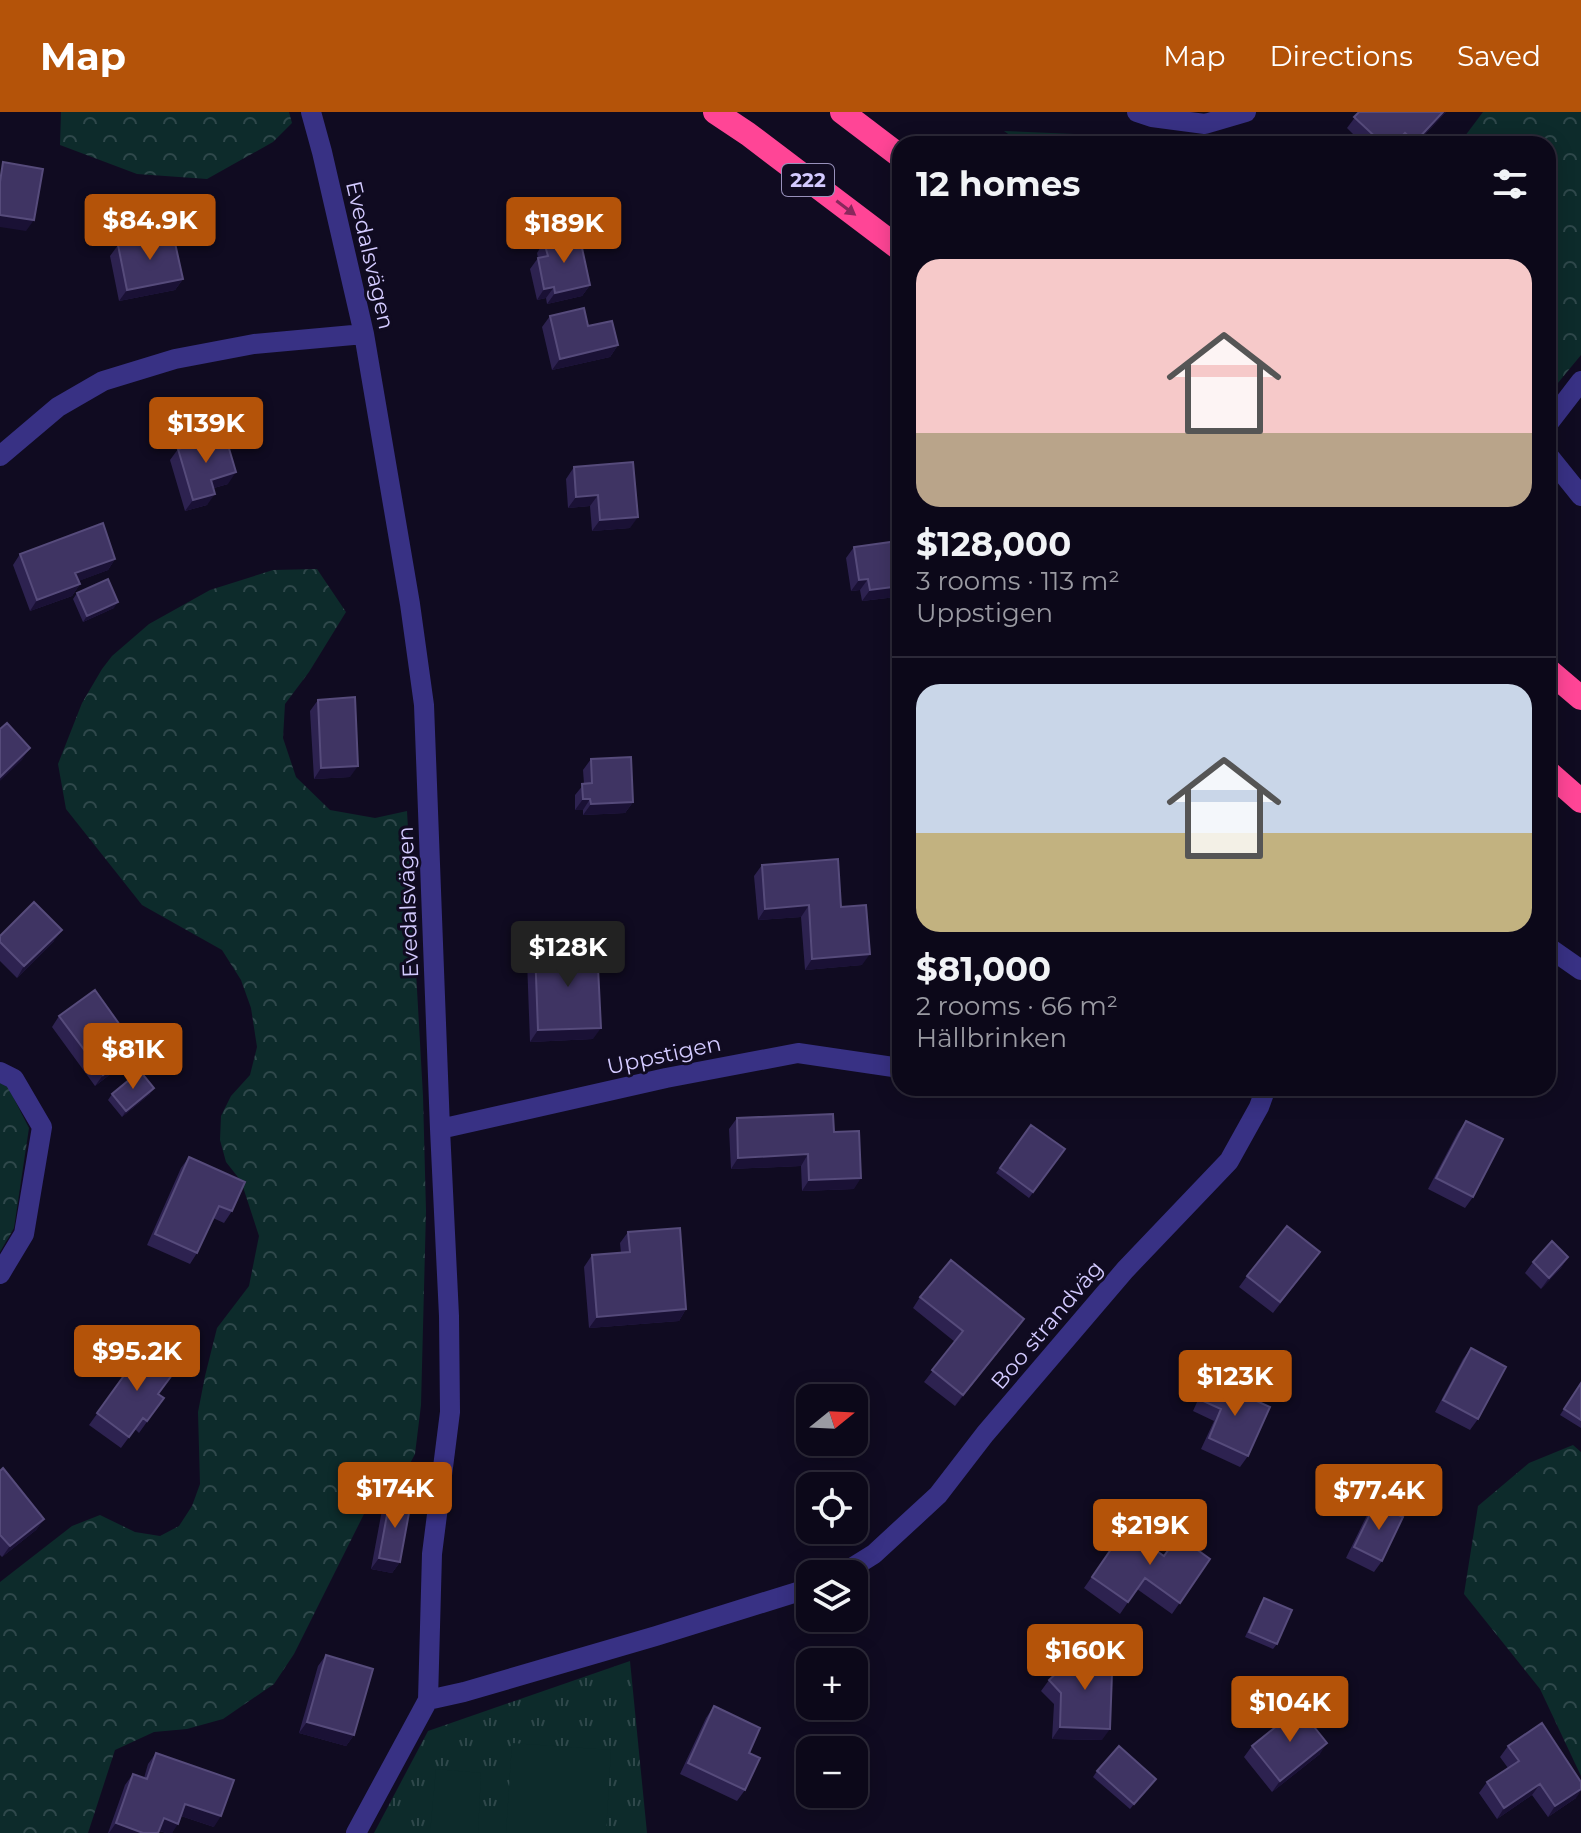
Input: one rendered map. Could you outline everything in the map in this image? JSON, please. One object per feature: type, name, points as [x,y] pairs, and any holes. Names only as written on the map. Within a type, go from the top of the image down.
[{"type":"highway","name":"222","points":[[715,112],[892,243]]},
{"type":"highway","points":[[842,112],[892,150]]},
{"type":"highway","points":[[1556,677],[1581,698]]},
{"type":"highway","points":[[1556,779],[1581,801]]},
{"type":"street","name":"Evedalsvägen","points":[[311,112],[364,334],[408,589],[424,705],[449,1316],[450,1412],[432,1554],[428,1700]]},
{"type":"street","points":[[1137,112],[1205,124],[1246,112]]},
{"type":"street","points":[[0,456],[58,407],[103,381],[175,359],[254,344],[364,334]]},
{"type":"street","points":[[1556,414],[1581,381]]},
{"type":"street","points":[[1556,465],[1581,496]]},
{"type":"street","points":[[1556,953],[1581,970]]},
{"type":"street","name":"Uppstigen","points":[[440,1129],[666,1078],[798,1053],[892,1067]]},
{"type":"street","points":[[0,1072],[14,1079],[42,1127],[24,1234],[0,1274]]},
{"type":"street","name":"Boo strandväg","points":[[864,1560],[938,1495],[985,1434],[1125,1270],[1229,1161],[1263,1096]]},
{"type":"street","points":[[356,1833],[428,1700],[642,1640],[796,1592]]},
{"type":"green space","points":[[61,112],[289,112],[292,123],[273,142],[207,179],[137,174],[60,145]]},
{"type":"green space","points":[[1483,112],[1581,112],[1581,355],[1556,385],[1556,136],[1465,136]]},
{"type":"green space","points":[[1004,131],[1120,136],[1011,136]]},
{"type":"green space","points":[[317,569],[346,612],[285,704],[283,738],[296,777],[330,810],[375,818],[407,811],[423,1096],[426,1211],[421,1405],[415,1454],[404,1475],[374,1494],[294,1654],[274,1684],[223,1719],[187,1729],[154,1732],[115,1750],[88,1833],[0,1833],[0,1582],[72,1526],[100,1515],[135,1532],[160,1536],[179,1526],[192,1506],[200,1484],[198,1412],[217,1328],[249,1286],[259,1236],[241,1181],[226,1162],[220,1140],[221,1116],[231,1096],[250,1075],[257,1047],[251,1008],[241,980],[222,950],[142,905],[66,809],[58,764],[82,703],[102,669],[112,656],[149,624],[210,590],[273,570]]},
{"type":"green space","points":[[0,1083],[8,1087],[29,1128],[14,1228],[0,1252]]},
{"type":"green space","points":[[1573,1445],[1581,1452],[1581,1776],[1540,1689],[1464,1594],[1478,1506],[1529,1463]]},
{"type":"green space","points":[[630,1661],[647,1833],[374,1833],[428,1731]]},
{"type":"green space","points":[[512,1743],[611,1750],[606,1833],[506,1833]]},
{"type":"green space","points":[[436,1769],[481,1773],[478,1833],[430,1833]]},
{"type":"building","points":[[1359,112],[1443,112],[1421,136],[1405,133],[1402,136],[1374,136],[1354,117]]},
{"type":"building","points":[[3,162],[43,169],[34,220],[0,215]]},
{"type":"building","points":[[173,234],[183,279],[127,290],[118,245]]},
{"type":"building","points":[[579,234],[590,285],[555,293],[554,287],[544,289],[538,258],[548,256],[544,242]]},
{"type":"building","points":[[584,308],[588,326],[612,321],[618,345],[560,359],[550,316]]},
{"type":"building","points":[[225,435],[236,472],[211,480],[215,494],[193,500],[178,449]]},
{"type":"building","points":[[633,462],[638,517],[600,520],[598,495],[576,497],[574,467]]},
{"type":"building","points":[[103,523],[115,559],[75,573],[80,584],[37,600],[20,554]]},
{"type":"building","points":[[892,542],[892,587],[870,590],[868,579],[859,580],[854,547]]},
{"type":"building","points":[[108,579],[118,602],[87,616],[77,593]]},
{"type":"building","points":[[355,697],[358,766],[321,768],[318,700]]},
{"type":"building","points":[[7,723],[30,748],[0,777],[0,729]]},
{"type":"building","points":[[631,757],[633,802],[591,804],[590,799],[583,799],[582,784],[592,783],[591,759]]},
{"type":"building","points":[[838,859],[841,907],[866,905],[870,954],[812,959],[809,905],[765,909],[762,865]]},
{"type":"building","points":[[34,902],[62,930],[24,966],[0,942],[0,936]]},
{"type":"building","points":[[597,947],[601,1028],[538,1030],[535,949]]},
{"type":"building","points":[[95,990],[137,1049],[103,1075],[59,1016]]},
{"type":"building","points":[[140,1071],[154,1088],[126,1111],[112,1094]]},
{"type":"building","points":[[833,1114],[834,1132],[859,1131],[861,1178],[809,1180],[808,1154],[738,1158],[737,1118]]},
{"type":"building","points":[[1466,1121],[1503,1139],[1473,1197],[1436,1178]]},
{"type":"building","points":[[1031,1125],[1065,1149],[1033,1192],[1000,1168]]},
{"type":"building","points":[[189,1157],[245,1182],[232,1211],[219,1206],[197,1253],[155,1234]]},
{"type":"building","points":[[1287,1226],[1320,1252],[1280,1302],[1247,1276]]},
{"type":"building","points":[[680,1228],[686,1309],[597,1317],[592,1255],[630,1252],[628,1232]]},
{"type":"building","points":[[1552,1241],[1568,1257],[1549,1278],[1533,1262]]},
{"type":"building","points":[[951,1260],[1024,1319],[963,1395],[932,1370],[963,1331],[920,1297]]},
{"type":"building","points":[[144,1348],[175,1371],[158,1394],[164,1398],[147,1421],[143,1418],[129,1437],[97,1413]]},
{"type":"building","points":[[1471,1348],[1506,1367],[1478,1419],[1443,1400]]},
{"type":"building","points":[[1210,1380],[1270,1407],[1248,1456],[1209,1438],[1221,1409],[1201,1400]]},
{"type":"building","points":[[1581,1383],[1581,1420],[1564,1409]]},
{"type":"building","points":[[3,1468],[44,1519],[10,1546],[0,1535],[0,1471]]},
{"type":"building","points":[[390,1499],[411,1502],[400,1562],[379,1558]]},
{"type":"building","points":[[1375,1504],[1403,1517],[1382,1561],[1354,1547]]},
{"type":"building","points":[[1125,1529],[1164,1556],[1178,1536],[1210,1559],[1180,1603],[1145,1578],[1128,1602],[1092,1577]]},
{"type":"building","points":[[1264,1598],[1292,1610],[1277,1644],[1249,1632]]},
{"type":"building","points":[[1086,1646],[1112,1673],[1110,1729],[1060,1727],[1061,1693],[1049,1680]]},
{"type":"building","points":[[326,1655],[373,1669],[354,1735],[307,1722]]},
{"type":"building","points":[[714,1706],[760,1728],[749,1753],[760,1758],[745,1790],[688,1763]]},
{"type":"building","points":[[1299,1708],[1327,1743],[1280,1781],[1252,1746]]},
{"type":"building","points":[[1542,1723],[1581,1782],[1581,1789],[1555,1806],[1540,1784],[1504,1808],[1487,1782],[1519,1761],[1508,1746]]},
{"type":"building","points":[[1119,1746],[1156,1779],[1134,1804],[1097,1771]]},
{"type":"building","points":[[156,1753],[234,1780],[221,1816],[185,1804],[178,1824],[164,1818],[158,1833],[143,1833],[116,1823],[133,1774],[147,1779]]}]
